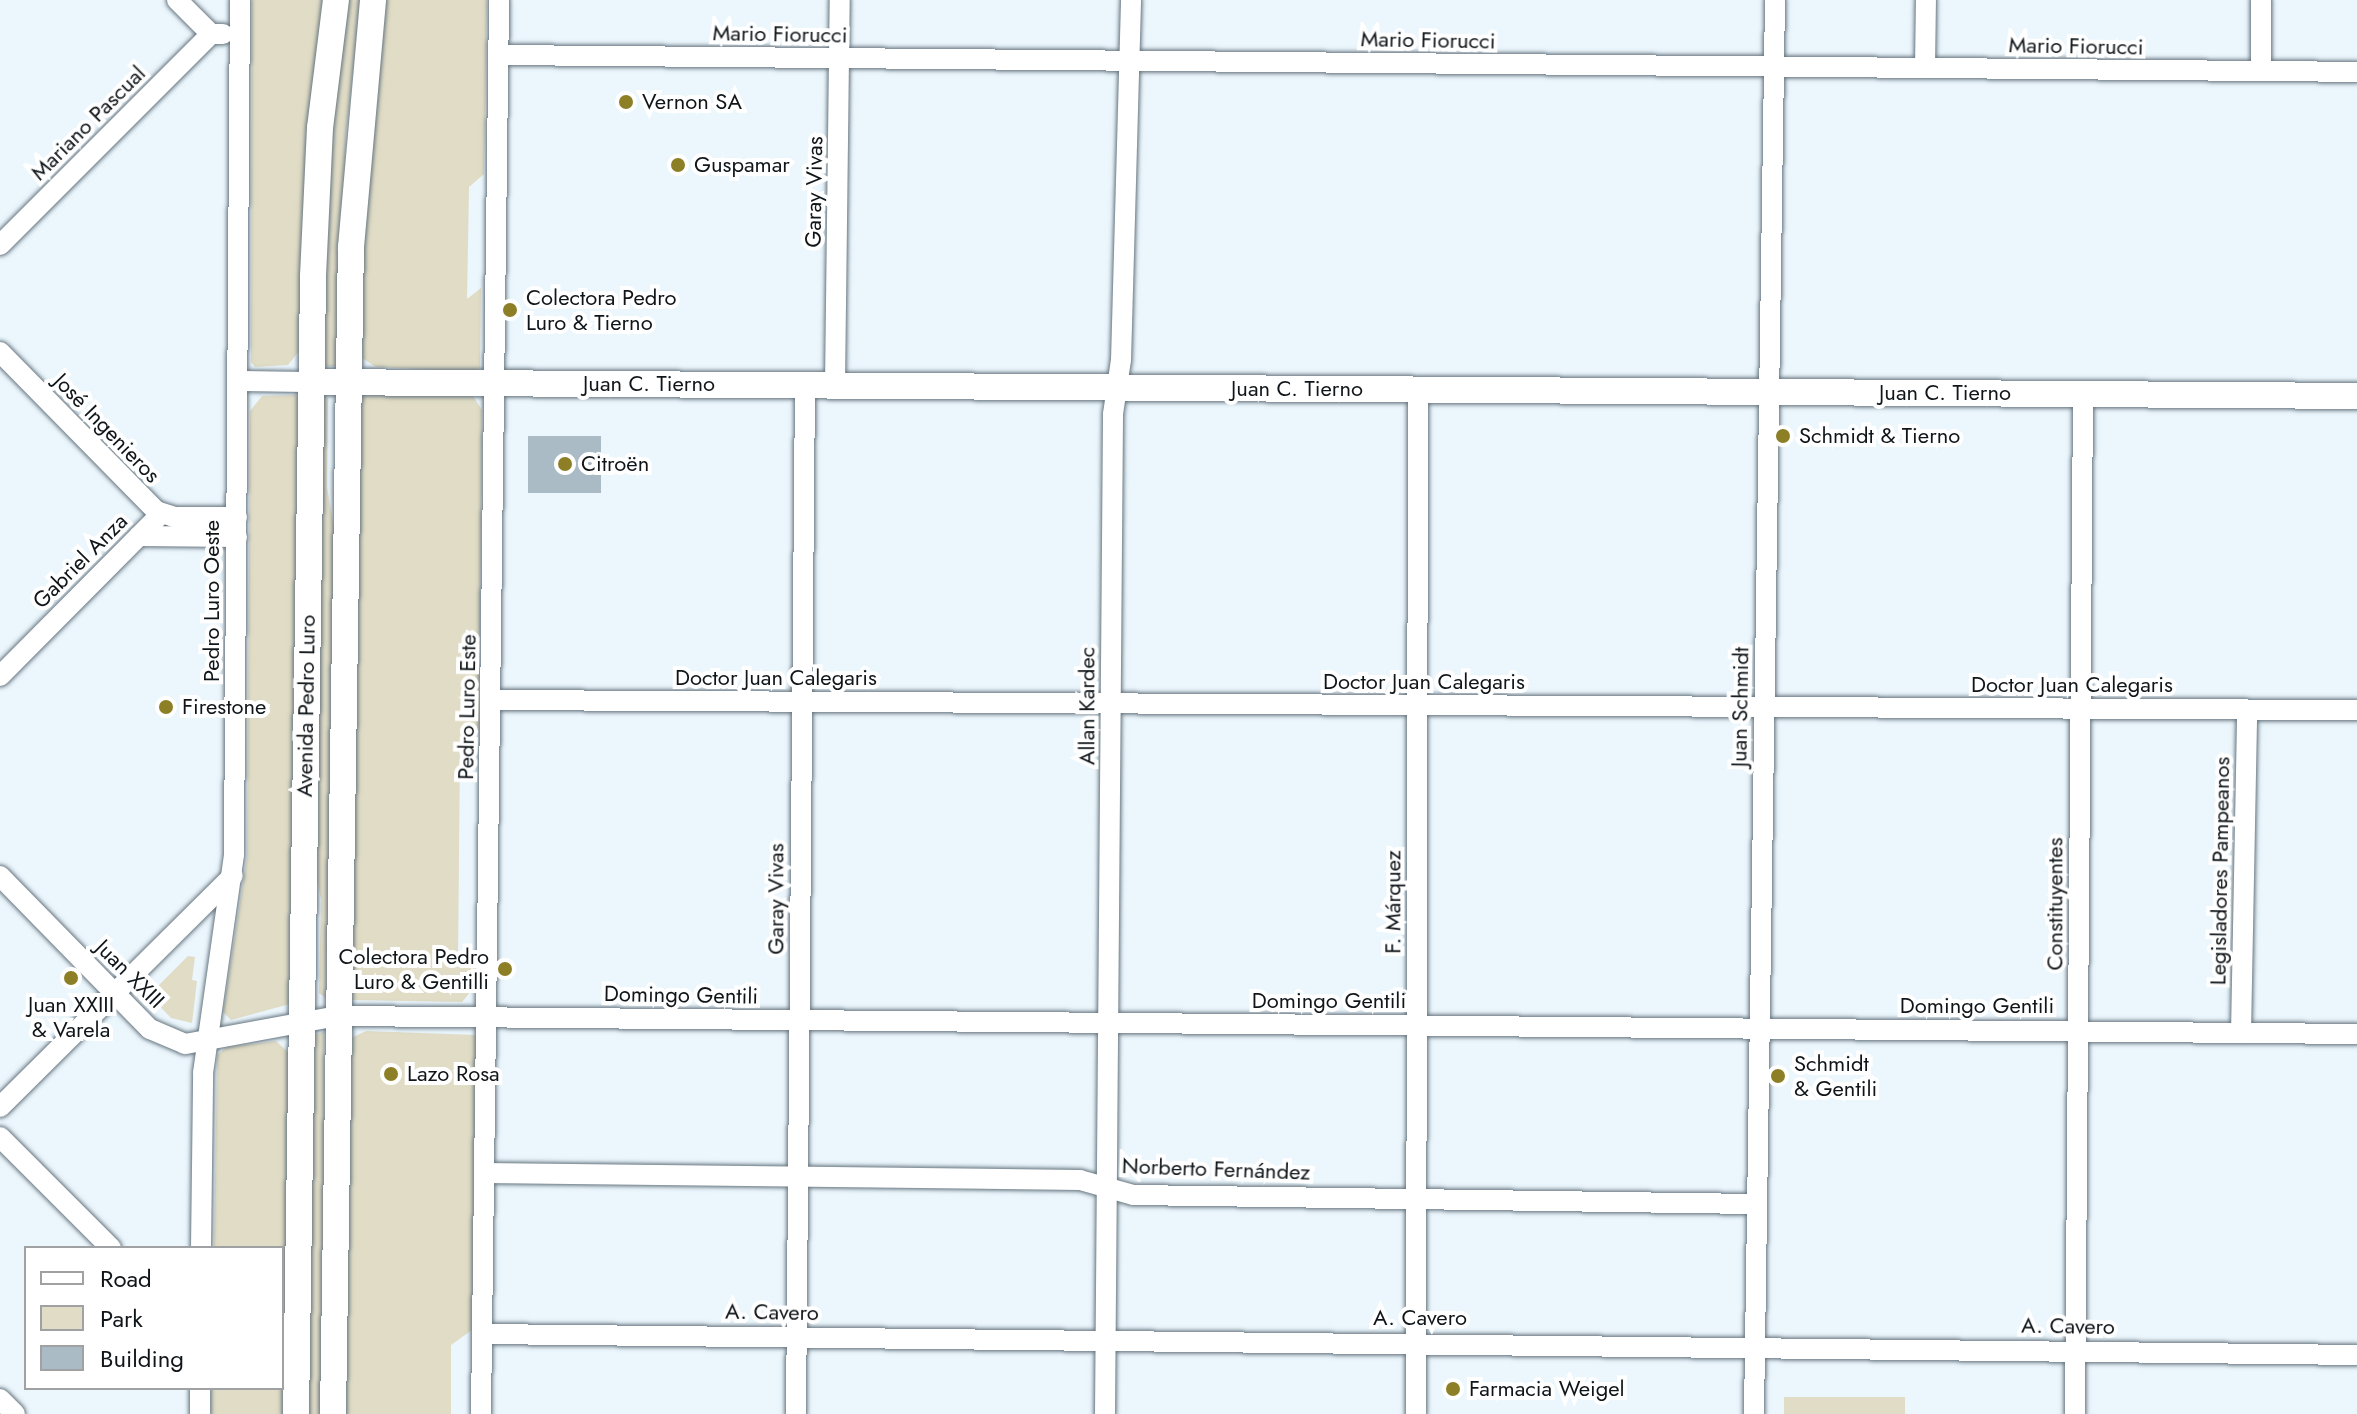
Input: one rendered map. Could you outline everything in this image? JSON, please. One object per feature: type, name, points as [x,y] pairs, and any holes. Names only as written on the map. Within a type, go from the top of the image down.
[{"type":"main road","name":"Avenida Pedro Luro","points":[[296,1414],[311,382],[320,128],[336,0]]},
{"type":"main road","name":"Avenida Pedro Luro","points":[[333,1414],[349,382],[357,143],[373,0]]},
{"type":"main road","name":"Juan C. Tierno","points":[[311,382],[2357,396]]},
{"type":"street","points":[[177,0],[211,34],[240,34]]},
{"type":"street","name":"Pedro Luro Oeste","points":[[201,1246],[208,1042],[233,876],[240,0]]},
{"type":"street","name":"Pedro Luro Este","points":[[481,1414],[499,0]]},
{"type":"street","name":"Garay Vivas","points":[[835,385],[840,0]]},
{"type":"street","name":"Allan Kardec","points":[[1105,1414],[1111,704],[1117,387],[1131,0]]},
{"type":"street","name":"Juan Schmidt","points":[[1754,1414],[1775,0]]},
{"type":"street","points":[[1925,68],[1926,0]]},
{"type":"street","points":[[2261,0],[2261,71]]},
{"type":"street","name":"Mariano Pascual","points":[[0,245],[211,34]]},
{"type":"street","name":"Mario Fiorucci","points":[[499,55],[2357,72]]},
{"type":"street","name":"José Ingenieros","points":[[0,352],[161,514],[237,527]]},
{"type":"street","name":"Juan C. Tierno","points":[[238,381],[311,382]]},
{"type":"street","name":"Garay Vivas","points":[[796,1414],[805,385]]},
{"type":"street","name":"F. Márquez","points":[[1416,1414],[1418,390]]},
{"type":"street","name":"Constituyentes","points":[[2075,1414],[2083,394]]},
{"type":"street","name":"Gabriel Anza","points":[[0,676],[161,514]]},
{"type":"street","points":[[139,536],[237,527]]},
{"type":"street","name":"Doctor Juan Calegaris","points":[[490,700],[2357,710]]},
{"type":"street","name":"Legisladores Pampeanos","points":[[2241,1033],[2247,710]]},
{"type":"street","name":"Juan XXIII","points":[[0,876],[114,994],[163,1037],[185,1044],[208,1042],[300,1020]]},
{"type":"street","points":[[0,1107],[233,876]]},
{"type":"street","name":"Domingo Gentili","points":[[300,1020],[338,1016],[488,1017],[2357,1034]]},
{"type":"street","points":[[0,1137],[109,1246]]},
{"type":"street","name":"Norberto Fernández","points":[[484,1173],[1087,1180],[1133,1195],[1757,1204]]},
{"type":"street","name":"A. Cavero","points":[[482,1334],[1755,1344],[2357,1355]]},
{"type":"street","points":[[200,1390],[200,1414]]},
{"type":"street","points":[[0,1399],[15,1414]]},
{"type":"green space","points":[[252,0],[325,0],[300,350],[288,365],[255,367],[251,362]]},
{"type":"green space","points":[[345,0],[361,0],[346,135],[337,366],[324,366],[323,234]]},
{"type":"green space","points":[[384,0],[487,0],[484,174],[469,187],[467,299],[481,288],[480,368],[474,372],[376,367],[362,358],[360,269]]},
{"type":"green space","points":[[295,395],[300,399],[290,1004],[231,1020],[223,1012],[247,857],[250,411],[262,396]]},
{"type":"green space","points":[[324,395],[328,399],[327,487],[336,539],[326,998],[319,993],[321,899],[314,865]]},
{"type":"green space","points":[[361,395],[473,396],[482,410],[479,730],[460,747],[458,963],[476,948],[476,985],[462,1002],[351,1000]]},
{"type":"green space","points":[[188,956],[195,957],[192,980],[197,981],[192,1023],[171,1018],[149,995]]},
{"type":"green space","points":[[366,1031],[476,1035],[472,1330],[451,1345],[451,1414],[343,1414],[351,1038]]},
{"type":"green space","points":[[324,1032],[323,1414],[304,1414],[312,1036]]},
{"type":"green space","points":[[276,1041],[289,1053],[285,1414],[211,1414],[211,1390],[284,1390],[284,1246],[214,1246],[217,1055],[227,1047]]},
{"type":"green space","points":[[1784,1397],[1905,1397],[1905,1414],[1784,1414]]},
{"type":"building","name":"Citroën","points":[[528,436],[601,436],[601,493],[528,493]]},
{"type":"place","name":"Vernon SA","points":[[626,102]]},
{"type":"place","name":"Guspamar","points":[[678,165]]},
{"type":"place","name":"Colectora Pedro Luro & Tierno","points":[[510,310]]},
{"type":"place","name":"Schmidt & Tierno","points":[[1783,436]]},
{"type":"place","name":"Citroën","points":[[565,464]]},
{"type":"place","name":"Firestone","points":[[166,707]]},
{"type":"place","name":"Colectora Pedro Luro & Gentilli","points":[[505,969]]},
{"type":"place","name":"Juan XXIII & Varela","points":[[71,978]]},
{"type":"place","name":"Lazo Rosa","points":[[391,1074]]},
{"type":"place","name":"Schmidt & Gentili","points":[[1778,1076]]},
{"type":"place","name":"Farmacia Weigel","points":[[1453,1389]]}]
